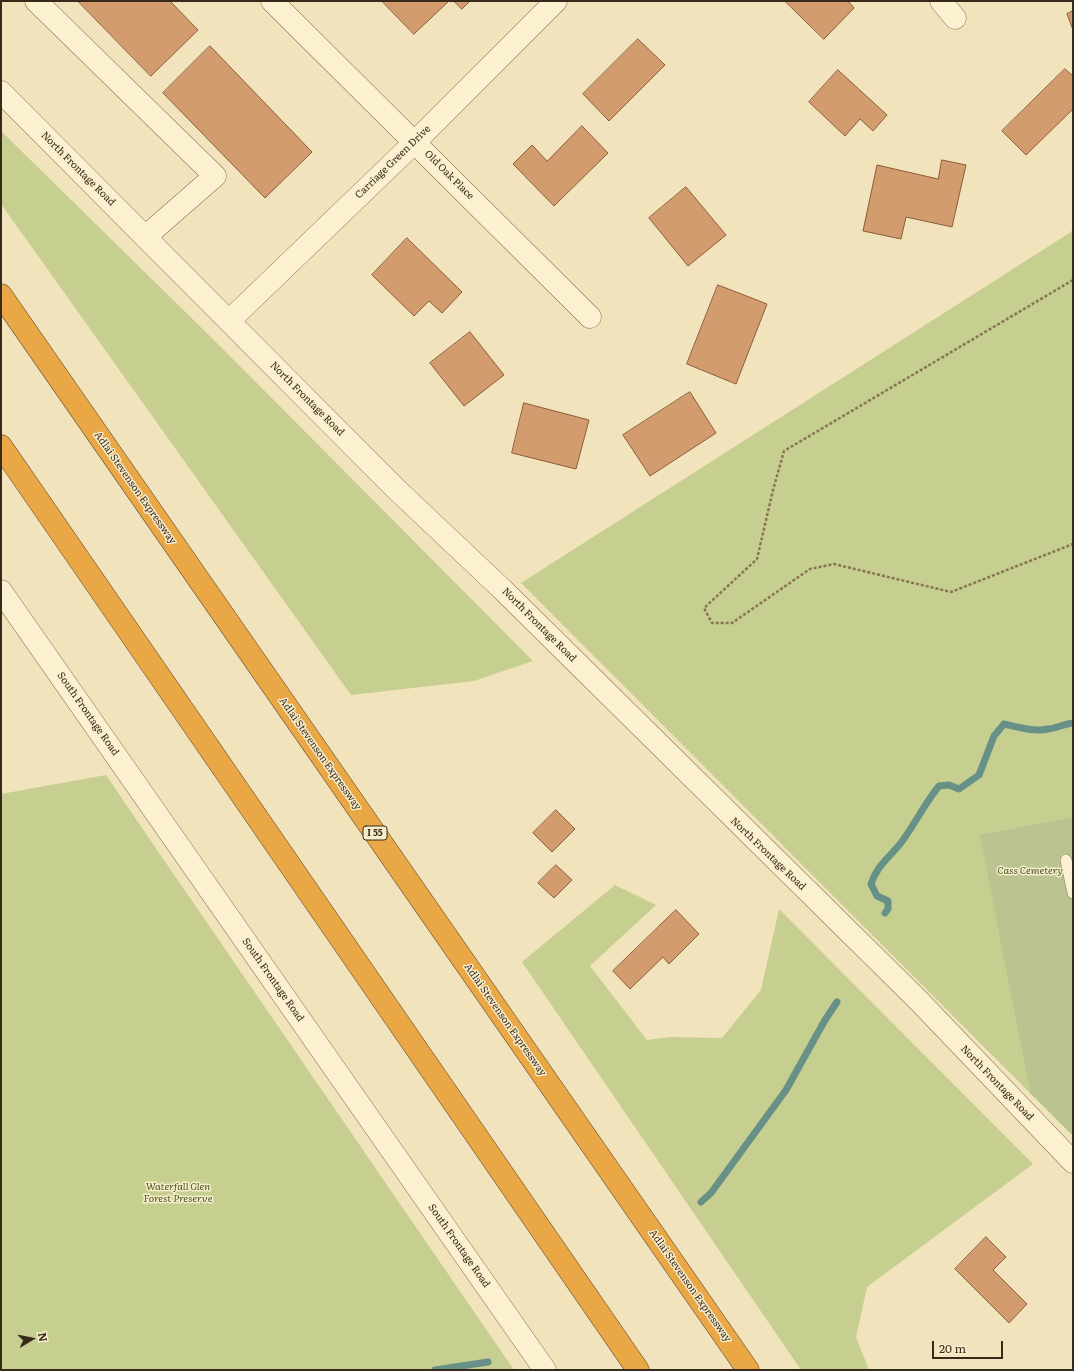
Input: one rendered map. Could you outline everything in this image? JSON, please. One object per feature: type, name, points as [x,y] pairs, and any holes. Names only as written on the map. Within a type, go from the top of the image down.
[{"type":"highway","name":"Adlai Stevenson Expressway","points":[[1,295],[748,1370]]},
{"type":"highway","points":[[1,446],[638,1370]]},
{"type":"street","points":[[36,1],[215,176],[145,237]]},
{"type":"street","name":"Old Oak Place","points":[[272,1],[590,317]]},
{"type":"street","name":"Carriage Green Drive","points":[[229,321],[415,142],[556,1]]},
{"type":"street","points":[[941,1],[955,18]]},
{"type":"street","name":"North Frontage Road","points":[[1,92],[395,488],[503,590],[918,1000],[1073,1162]]},
{"type":"street","name":"South Frontage Road","points":[[1,591],[545,1370]]},
{"type":"lane","points":[[1066,860],[1073,893]]},
{"type":"path","points":[[1073,280],[784,451],[773,490],[757,559],[704,608],[712,623],[732,623],[810,569],[834,564],[951,592],[1073,544]]},
{"type":"green space","points":[[1,131],[222,348],[533,661],[474,681],[351,695],[1,204]]},
{"type":"green space","points":[[1073,228],[1073,828],[1007,972],[1030,1093],[521,583],[1071,232]]},
{"type":"green space","name":"Waterfall Glen Forest Preserve","points":[[106,775],[514,1370],[1,1370],[1,794]]},
{"type":"green space","name":"Cass Cemetery","points":[[1073,817],[1073,1136],[1030,1093],[980,835]]},
{"type":"green space","points":[[615,885],[656,905],[590,966],[647,1040],[670,1037],[722,1038],[761,990],[779,909],[1033,1164],[867,1287],[856,1337],[869,1370],[801,1370],[522,962]]},
{"type":"building","points":[[78,1],[170,1],[198,30],[151,76]]},
{"type":"building","points":[[382,1],[449,1],[414,34]]},
{"type":"building","points":[[454,1],[470,1],[462,9]]},
{"type":"building","points":[[785,1],[848,1],[854,8],[824,39]]},
{"type":"building","points":[[1073,11],[1073,30],[1067,14]]},
{"type":"building","points":[[638,39],[665,65],[609,121],[583,94]]},
{"type":"building","points":[[210,46],[312,152],[265,198],[163,93]]},
{"type":"building","points":[[1065,69],[1073,76],[1073,109],[1026,155],[1002,131]]},
{"type":"building","points":[[838,70],[887,115],[873,131],[860,119],[845,136],[809,102]]},
{"type":"building","points":[[582,126],[608,153],[554,206],[513,164],[532,145],[547,161]]},
{"type":"building","points":[[942,160],[966,165],[952,227],[906,217],[901,239],[863,231],[877,165],[938,179]]},
{"type":"building","points":[[686,187],[726,235],[688,266],[649,218]]},
{"type":"building","points":[[407,238],[462,292],[442,313],[429,301],[414,316],[372,275]]},
{"type":"building","points":[[718,285],[767,304],[736,384],[687,364]]},
{"type":"building","points":[[470,332],[504,375],[464,406],[430,363]]},
{"type":"building","points":[[690,392],[716,433],[650,476],[623,435]]},
{"type":"building","points":[[524,403],[589,420],[576,469],[512,453]]},
{"type":"building","points":[[556,810],[575,829],[552,852],[533,833]]},
{"type":"building","points":[[556,865],[572,880],[554,898],[538,883]]},
{"type":"building","points":[[676,910],[699,934],[669,964],[663,957],[630,989],[613,971]]},
{"type":"building","points":[[986,1237],[1006,1257],[993,1270],[1027,1304],[1009,1323],[955,1269]]},
{"type":"waterway","points":[[885,913],[888,909],[888,901],[877,896],[871,884],[881,865],[903,840],[939,786],[949,785],[959,789],[979,775],[994,736],[1004,724],[1026,729],[1043,730],[1073,723]]},
{"type":"waterway","points":[[701,1202],[711,1193],[786,1090],[825,1020],[837,1002]]},
{"type":"waterway","points":[[435,1370],[488,1362]]}]
